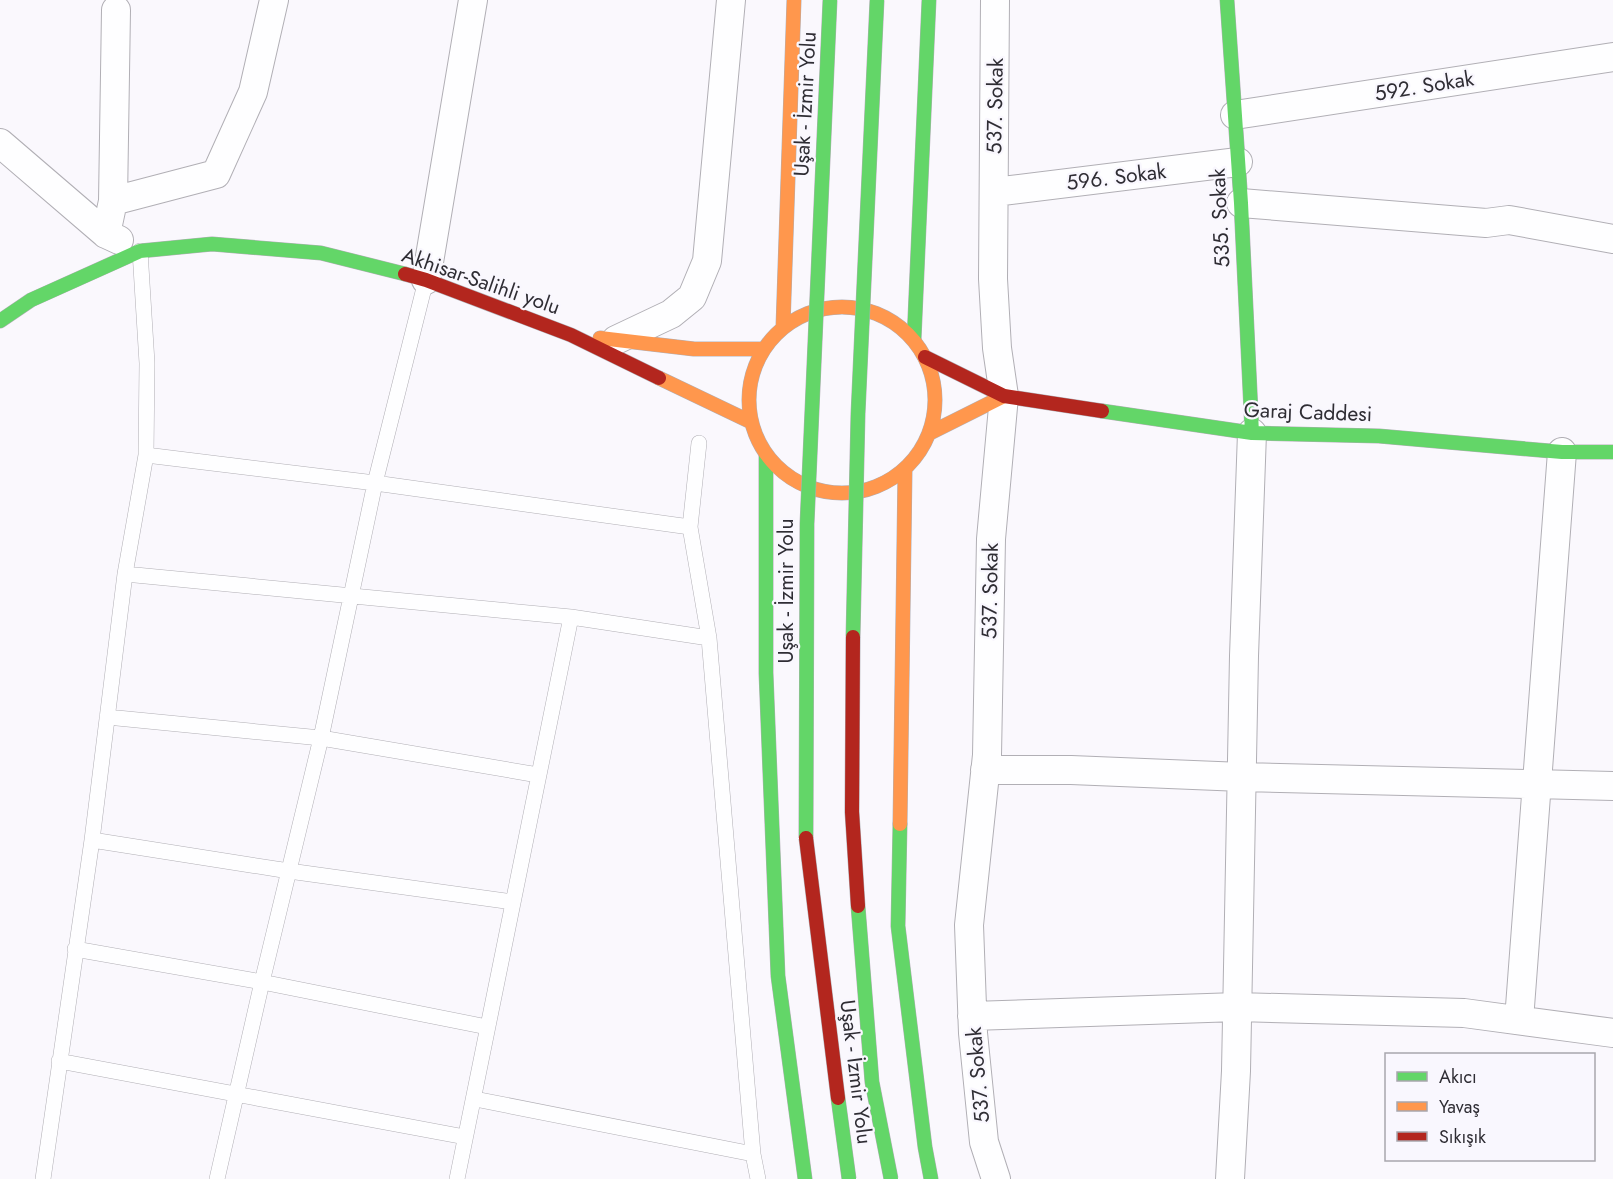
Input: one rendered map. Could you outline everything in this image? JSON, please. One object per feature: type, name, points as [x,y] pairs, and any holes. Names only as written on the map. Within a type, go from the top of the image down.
[{"type":"main road","points":[[783,327],[794,0]]},
{"type":"main road","name":"Uşak - İzmir Yolu","points":[[830,0],[807,524],[806,848],[849,1179]]},
{"type":"main road","name":"Uşak - İzmir Yolu","points":[[877,0],[858,414],[852,801],[861,957],[871,1071],[891,1179]]},
{"type":"main road","points":[[914,340],[928,0]]},
{"type":"main road","name":"535. Sokak","points":[[1227,0],[1242,203],[1252,433]]},
{"type":"main road","name":"Akhisar-Salihli yolu","points":[[0,321],[31,300],[140,251],[212,244],[321,254],[426,280],[571,335]]},
{"type":"main road","points":[[837,306],[866,309],[892,321],[914,340],[925,357],[934,381],[935,408],[930,433],[919,453],[905,471],[883,485],[858,493],[832,494],[807,488],[784,474],[766,456],[751,422],[748,403],[749,385],[754,366],[763,350],[783,327],[808,312],[837,306]]},
{"type":"main road","points":[[571,335],[694,350],[763,350]]},
{"type":"main road","points":[[571,335],[751,422]]},
{"type":"main road","name":"Garaj Caddesi","points":[[925,357],[1004,396],[1252,433],[1379,436],[1562,452],[1613,452]]},
{"type":"main road","points":[[930,433],[1004,396]]},
{"type":"main road","points":[[766,456],[766,673],[778,976],[804,1179]]},
{"type":"main road","points":[[905,471],[898,926],[925,1147],[932,1179]]},
{"type":"street","points":[[113,201],[216,174],[253,92],[274,0]]},
{"type":"street","points":[[426,280],[473,0]]},
{"type":"street","points":[[616,340],[671,314],[693,297],[707,261],[731,0]]},
{"type":"street","name":"537. Sokak","points":[[996,1179],[984,1142],[972,1016],[969,926],[985,770],[991,539],[1004,396],[997,348],[993,279],[1000,1]]},
{"type":"street","points":[[106,234],[113,201],[116,10]]},
{"type":"street","name":"592. Sokak","points":[[1235,115],[1613,57]]},
{"type":"street","points":[[0,143],[106,234],[140,251]]},
{"type":"street","name":"596. Sokak","points":[[994,192],[1238,162]]},
{"type":"street","points":[[1242,203],[1486,223],[1509,220],[1613,239]]},
{"type":"street","points":[[1230,1179],[1237,1007],[1252,433]]},
{"type":"street","points":[[1520,1020],[1562,452]]},
{"type":"street","points":[[985,770],[1071,770],[1242,777],[1613,786]]},
{"type":"street","points":[[972,1016],[1237,1007],[1464,1013],[1613,1033]]},
{"type":"lane","points":[[43,1179],[92,840],[125,574],[146,455],[147,363],[140,251]]},
{"type":"lane","points":[[217,1179],[321,738],[375,483],[426,280]]},
{"type":"lane","points":[[699,443],[690,527],[709,638],[753,1154],[758,1179]]},
{"type":"lane","points":[[146,455],[375,483],[690,527]]},
{"type":"lane","points":[[125,574],[571,616],[709,638]]},
{"type":"lane","points":[[457,1179],[571,616]]},
{"type":"lane","points":[[107,717],[321,738],[538,775]]},
{"type":"lane","points":[[92,840],[289,871],[513,902]]},
{"type":"lane","points":[[75,949],[262,982],[487,1027]]},
{"type":"lane","points":[[59,1061],[465,1137]]},
{"type":"lane","points":[[475,1099],[753,1154]]},
{"type":"traffic: fast","points":[[806,838],[807,524],[830,0]]},
{"type":"traffic: fast","points":[[853,637],[858,414],[877,0]]},
{"type":"traffic: fast","points":[[914,340],[929,0]]},
{"type":"traffic: fast","points":[[1227,0],[1241,203],[1252,433]]},
{"type":"traffic: fast","points":[[0,321],[31,300],[140,251],[212,244],[321,253],[405,274]]},
{"type":"traffic: fast","points":[[1102,411],[1252,433],[1379,436],[1562,452],[1613,452]]},
{"type":"traffic: fast","points":[[766,456],[766,673],[778,976],[805,1179]]},
{"type":"traffic: fast","points":[[900,824],[898,926],[925,1147],[931,1179]]},
{"type":"traffic: fast","points":[[858,906],[872,1082],[891,1179]]},
{"type":"traffic: fast","points":[[838,1098],[849,1179]]},
{"type":"traffic: slow","points":[[783,327],[794,0]]},
{"type":"traffic: slow","points":[[842,307],[860,308],[878,314],[894,322],[908,334],[920,348],[928,364],[934,382],[935,400],[934,418],[928,436],[920,452],[908,466],[894,478],[878,486],[860,492],[842,493],[824,492],[806,486],[790,478],[776,466],[764,452],[756,436],[750,418],[749,400],[750,382],[756,364],[764,348],[776,334],[790,322],[806,314],[824,308],[842,307]]},
{"type":"traffic: slow","points":[[600,338],[694,349],[763,349]]},
{"type":"traffic: slow","points":[[659,378],[751,422]]},
{"type":"traffic: slow","points":[[930,433],[1004,396]]},
{"type":"traffic: slow","points":[[900,824],[905,471]]},
{"type":"traffic: jam","points":[[405,274],[571,335],[659,378]]},
{"type":"traffic: jam","points":[[925,357],[1004,396],[1102,411]]},
{"type":"traffic: jam","points":[[853,637],[852,812],[858,906]]},
{"type":"traffic: jam","points":[[806,838],[838,1098]]}]
